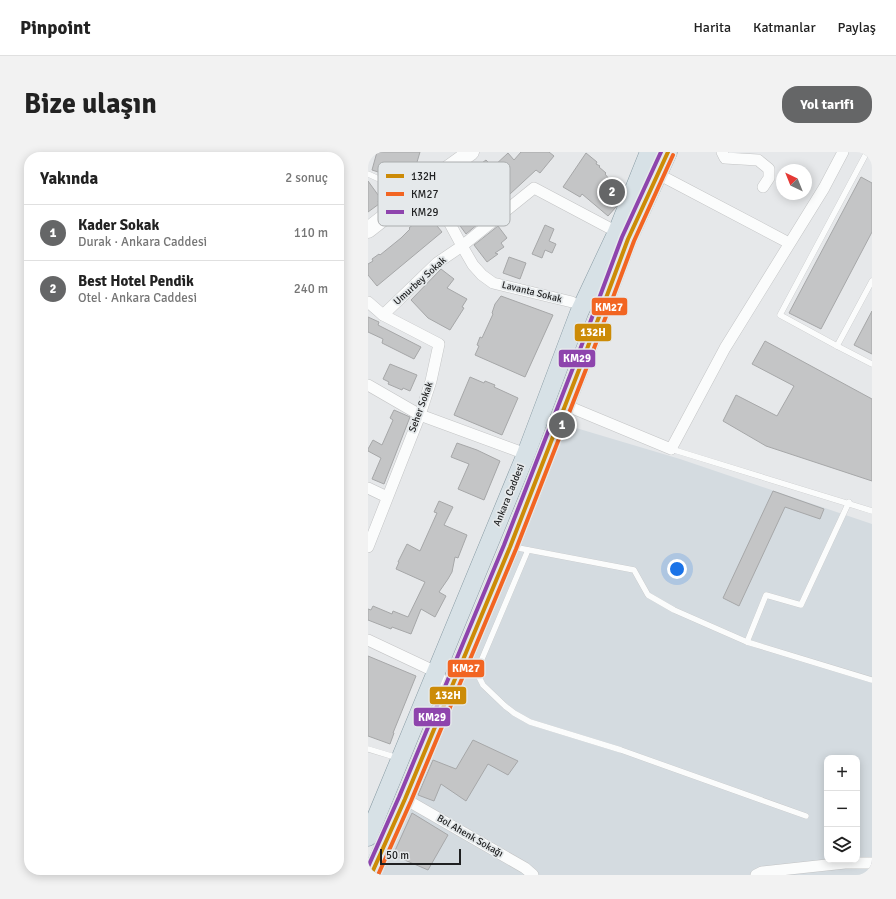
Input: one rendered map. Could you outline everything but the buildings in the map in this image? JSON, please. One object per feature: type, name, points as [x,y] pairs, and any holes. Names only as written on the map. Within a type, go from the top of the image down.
[{"type":"main road","name":"Ankara Caddesi","points":[[368,837],[526,454],[580,313],[617,232],[649,152]]},
{"type":"main road","name":"Ankara Caddesi","points":[[371,875],[405,799],[510,546],[628,239],[668,152]]},
{"type":"street","points":[[456,162],[470,152]]},
{"type":"street","points":[[722,152],[725,158],[758,160],[769,169],[769,178],[763,187]]},
{"type":"street","points":[[565,405],[671,449],[725,348],[824,188],[843,152]]},
{"type":"street","points":[[658,174],[789,243]]},
{"type":"street","name":"Umurbey Sokak","points":[[510,207],[534,188],[617,232]]},
{"type":"street","points":[[368,230],[378,222]]},
{"type":"street","name":"Lavanta Sokak","points":[[451,226],[473,265],[482,275],[493,283],[572,302]]},
{"type":"street","name":"Umurbey Sokak","points":[[383,315],[438,263],[487,226]]},
{"type":"street","name":"Seher Sokak","points":[[368,302],[383,315],[439,344],[431,381],[420,415],[368,546]]},
{"type":"street","points":[[368,385],[420,415],[526,454]]},
{"type":"street","points":[[368,488],[387,497]]},
{"type":"street","points":[[368,640],[436,672],[450,691]]},
{"type":"street","name":"Bol Ahenk Sokağı","points":[[405,799],[525,868],[533,875]]},
{"type":"street","points":[[756,875],[762,872],[845,863],[872,863]]},
{"type":"lane","points":[[867,152],[780,315],[872,364]]},
{"type":"lane","points":[[368,174],[378,178]]},
{"type":"lane","points":[[837,346],[872,281]]},
{"type":"lane","points":[[671,449],[872,510]]},
{"type":"lane","points":[[747,642],[766,595],[801,605],[849,502]]},
{"type":"lane","points":[[510,546],[634,570],[648,594],[674,610],[747,642],[872,680]]},
{"type":"lane","points":[[528,550],[479,666],[479,677],[486,688],[509,710],[530,722],[621,750],[806,816]]},
{"type":"lane","points":[[368,749],[400,759]]},
{"type":"shaded area","points":[[566,425],[680,459],[872,524],[872,875],[376,875]]},
{"type":"transit line","name":"KM29","points":[[368,867],[399,797],[504,545],[622,237],[661,152]]},
{"type":"transit line","name":"132H","points":[[371,875],[405,799],[510,547],[628,239],[668,152]]},
{"type":"transit line","name":"KM27","points":[[378,875],[411,801],[516,549],[634,241],[673,155]]},
{"type":"place","name":"Best Hotel Pendik","points":[[612,192]]},
{"type":"place","name":"Kader Sokak","points":[[562,425]]}]
